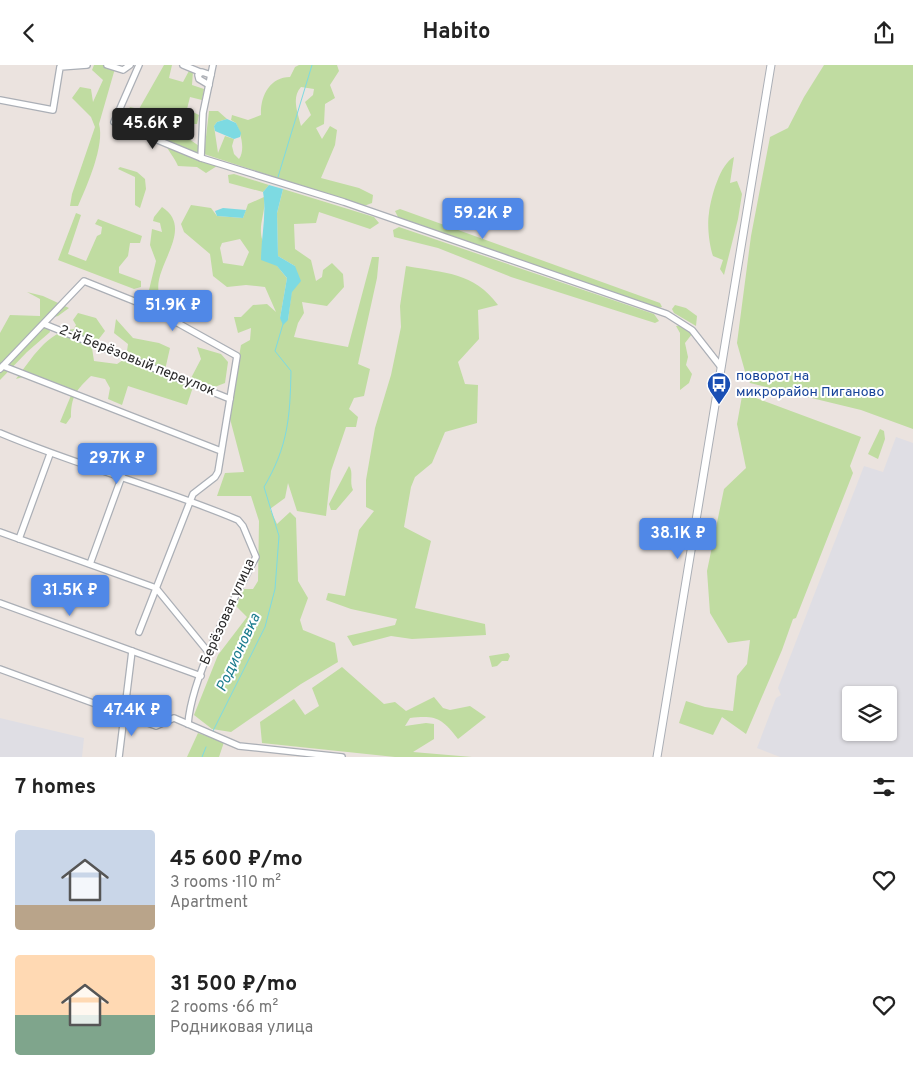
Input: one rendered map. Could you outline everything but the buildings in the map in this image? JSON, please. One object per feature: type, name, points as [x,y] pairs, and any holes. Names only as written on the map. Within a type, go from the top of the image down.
[{"type":"street","points":[[0,101],[53,110],[60,67],[87,65]]},
{"type":"street","points":[[107,65],[123,70],[130,65]]},
{"type":"street","points":[[139,65],[114,122],[201,158],[344,202],[667,314],[692,330],[721,367]]},
{"type":"street","points":[[182,65],[211,75]]},
{"type":"street","points":[[201,158],[202,124],[213,65]]},
{"type":"street","points":[[657,757],[771,65]]},
{"type":"street","points":[[200,72],[199,79],[209,85]]},
{"type":"street","points":[[139,632],[191,500],[197,490],[215,477],[221,451],[237,356],[149,307],[84,281],[1,367],[221,451]]},
{"type":"street","name":"2-й Берёзовый переулок","points":[[44,324],[230,399]]},
{"type":"street","name":"Берёзовая улица","points":[[0,433],[50,454],[191,500],[238,520],[243,526],[256,557],[209,653],[189,711],[188,724]]},
{"type":"street","points":[[19,539],[50,454]]},
{"type":"street","points":[[90,565],[122,476]]},
{"type":"street","points":[[0,533],[156,588],[209,653]]},
{"type":"street","points":[[0,603],[201,676]]},
{"type":"street","points":[[119,757],[132,651]]},
{"type":"street","points":[[0,669],[156,726],[174,718],[239,746],[342,757]]},
{"type":"shaded area","points":[[896,437],[913,443],[913,757],[780,757],[757,748],[776,698],[781,695],[778,688],[864,466],[883,472]]},
{"type":"shaded area","points":[[0,718],[84,738],[82,757],[0,757]]},
{"type":"green space","points":[[94,65],[116,65],[99,124],[100,143],[94,165],[78,206],[70,206],[72,194],[95,127],[91,117],[72,98],[80,87],[91,89],[93,102],[103,80],[92,70]]},
{"type":"green space","points":[[164,65],[172,65],[169,78],[183,82],[190,69],[193,71],[192,85],[204,89],[202,100],[190,97],[187,109],[199,115],[197,124],[189,124],[189,139],[199,146],[199,159],[217,166],[206,173],[197,167],[178,166],[164,139],[134,125],[128,110],[130,107],[139,109]]},
{"type":"green space","points":[[299,65],[337,65],[339,71],[330,85],[335,98],[325,104],[324,124],[316,128],[322,139],[330,126],[337,130],[335,145],[321,178],[359,188],[373,195],[372,203],[364,206],[204,154],[209,111],[218,111],[227,119],[217,122],[214,126],[218,153],[225,136],[234,139],[232,146],[234,154],[239,159],[242,141],[236,123],[231,120],[232,115],[248,120],[261,115],[262,101],[268,89],[277,80],[290,77],[295,67]],"holes":[[[301,87],[314,89],[313,95],[305,102],[311,115],[301,126],[296,106],[296,96]]]},
{"type":"green space","points":[[824,65],[913,65],[913,429],[861,410],[750,383],[737,343],[751,236],[770,137],[788,128]]},
{"type":"green space","points":[[734,157],[730,183],[737,181],[742,194],[738,219],[724,275],[720,269],[723,260],[713,256],[708,218],[720,174],[724,166]]},
{"type":"green space","points":[[120,167],[137,172],[145,179],[146,189],[140,208],[135,205],[135,177],[118,169]]},
{"type":"green space","points":[[234,174],[269,185],[263,192],[229,183],[228,175]]},
{"type":"green space","points":[[283,189],[374,217],[379,223],[370,229],[319,212],[316,223],[294,224],[295,249],[311,260],[316,281],[322,277],[323,270],[332,263],[343,274],[344,287],[327,306],[302,302],[304,313],[298,323],[294,337],[348,347],[372,257],[379,257],[377,278],[358,364],[370,369],[364,396],[354,398],[349,409],[358,417],[356,427],[346,427],[331,471],[326,516],[297,511],[288,483],[285,498],[270,509],[277,524],[290,512],[296,518],[298,581],[308,598],[300,620],[303,630],[335,643],[338,662],[301,684],[231,732],[212,729],[194,715],[218,655],[247,617],[236,606],[244,589],[253,589],[258,581],[259,521],[251,496],[217,496],[225,473],[244,472],[229,415],[241,345],[250,340],[251,328],[238,333],[234,317],[241,317],[253,305],[267,304],[276,312],[265,287],[246,285],[227,287],[213,276],[210,254],[184,232],[181,224],[191,205],[211,208],[217,216],[243,218],[248,204],[264,197],[262,238],[271,257],[287,278],[280,318],[288,320],[295,266],[278,256],[277,213]],"holes":[[[240,239],[249,252],[243,266],[223,263],[220,248],[222,243]]]},
{"type":"green space","points":[[162,207],[171,216],[175,226],[171,248],[161,272],[159,293],[155,294],[149,290],[156,261],[150,245],[152,229],[162,232],[160,223],[153,221]]},
{"type":"green space","points":[[400,209],[660,303],[662,307],[655,309],[398,217],[395,211]]},
{"type":"green space","points":[[76,213],[81,215],[68,254],[86,261],[97,236],[101,234],[102,227],[95,224],[98,219],[142,236],[140,243],[130,243],[128,256],[119,267],[119,273],[141,281],[141,287],[134,289],[58,260]]},
{"type":"green space","points":[[399,227],[654,314],[659,321],[655,323],[511,277],[438,248],[394,237],[393,230]]},
{"type":"green space","points":[[406,266],[445,273],[468,280],[489,294],[498,305],[478,310],[479,339],[458,362],[465,384],[478,385],[477,423],[445,432],[432,463],[415,477],[411,487],[404,527],[431,541],[415,608],[485,624],[486,635],[412,639],[391,636],[353,646],[347,636],[395,625],[397,619],[351,609],[326,600],[328,593],[345,596],[359,530],[374,511],[366,507],[366,480],[375,428],[391,375],[401,327],[400,306]]},
{"type":"green space","points":[[27,292],[43,296],[69,308],[58,316],[47,319],[50,332],[27,352],[0,380],[0,333],[10,315],[40,316],[40,299]]},
{"type":"green space","points":[[675,305],[686,308],[697,316],[696,326],[674,313],[672,309]]},
{"type":"green space","points":[[78,313],[96,318],[105,331],[92,348],[94,361],[117,364],[126,358],[128,344],[114,333],[116,319],[133,338],[159,343],[170,348],[165,370],[190,380],[201,359],[197,347],[221,354],[228,362],[225,383],[212,388],[194,384],[187,405],[128,386],[122,405],[108,399],[110,388],[105,379],[91,376],[75,394],[71,417],[66,424],[60,422],[72,393],[26,376],[16,379],[34,355],[48,341],[64,331],[74,329],[76,325],[73,320]]},
{"type":"green space","points":[[681,325],[692,334],[685,343],[688,357],[686,365],[692,374],[689,383],[680,390],[680,333],[676,326]]},
{"type":"green space","points":[[748,395],[861,437],[850,466],[853,473],[796,618],[793,619],[782,650],[746,734],[722,717],[713,735],[679,723],[686,701],[705,707],[733,711],[737,676],[747,664],[750,640],[728,643],[710,613],[707,571],[724,489],[746,468],[737,424],[742,396]]},
{"type":"green space","points":[[880,429],[884,431],[885,439],[878,459],[868,454]]},
{"type":"green space","points":[[349,466],[353,490],[336,510],[331,510],[329,504]]},
{"type":"green space","points":[[508,653],[510,656],[508,661],[502,661],[497,666],[492,667],[489,656]]},
{"type":"green space","points":[[342,667],[384,704],[395,702],[406,711],[434,697],[443,708],[450,710],[470,706],[486,717],[458,739],[438,719],[426,717],[410,718],[405,726],[426,723],[434,724],[434,739],[413,752],[472,757],[395,757],[262,743],[260,722],[294,699],[305,715],[319,706],[312,688]]},
{"type":"green space","points":[[198,733],[224,742],[219,757],[187,757]]},
{"type":"water","points":[[227,119],[236,123],[241,133],[240,137],[234,139],[215,131],[214,126],[217,122]]},
{"type":"water","points":[[269,185],[283,189],[277,213],[278,256],[295,266],[301,281],[292,292],[288,320],[283,325],[280,318],[287,278],[277,266],[261,260],[263,192]]},
{"type":"water","points":[[223,208],[246,210],[243,218],[217,216],[215,211]]},
{"type":"waterway","name":"Родионовка","points":[[278,177],[312,65]]},
{"type":"waterway","name":"Родионовка","points":[[213,731],[265,627],[275,589],[279,536],[264,487],[283,445],[290,403],[291,371],[275,351],[283,324]]},
{"type":"waterway","name":"Родионовка","points":[[202,757],[206,747]]},
{"type":"place","name":"поворот на микрорайон Пиганово","points":[[719,405]]}]
